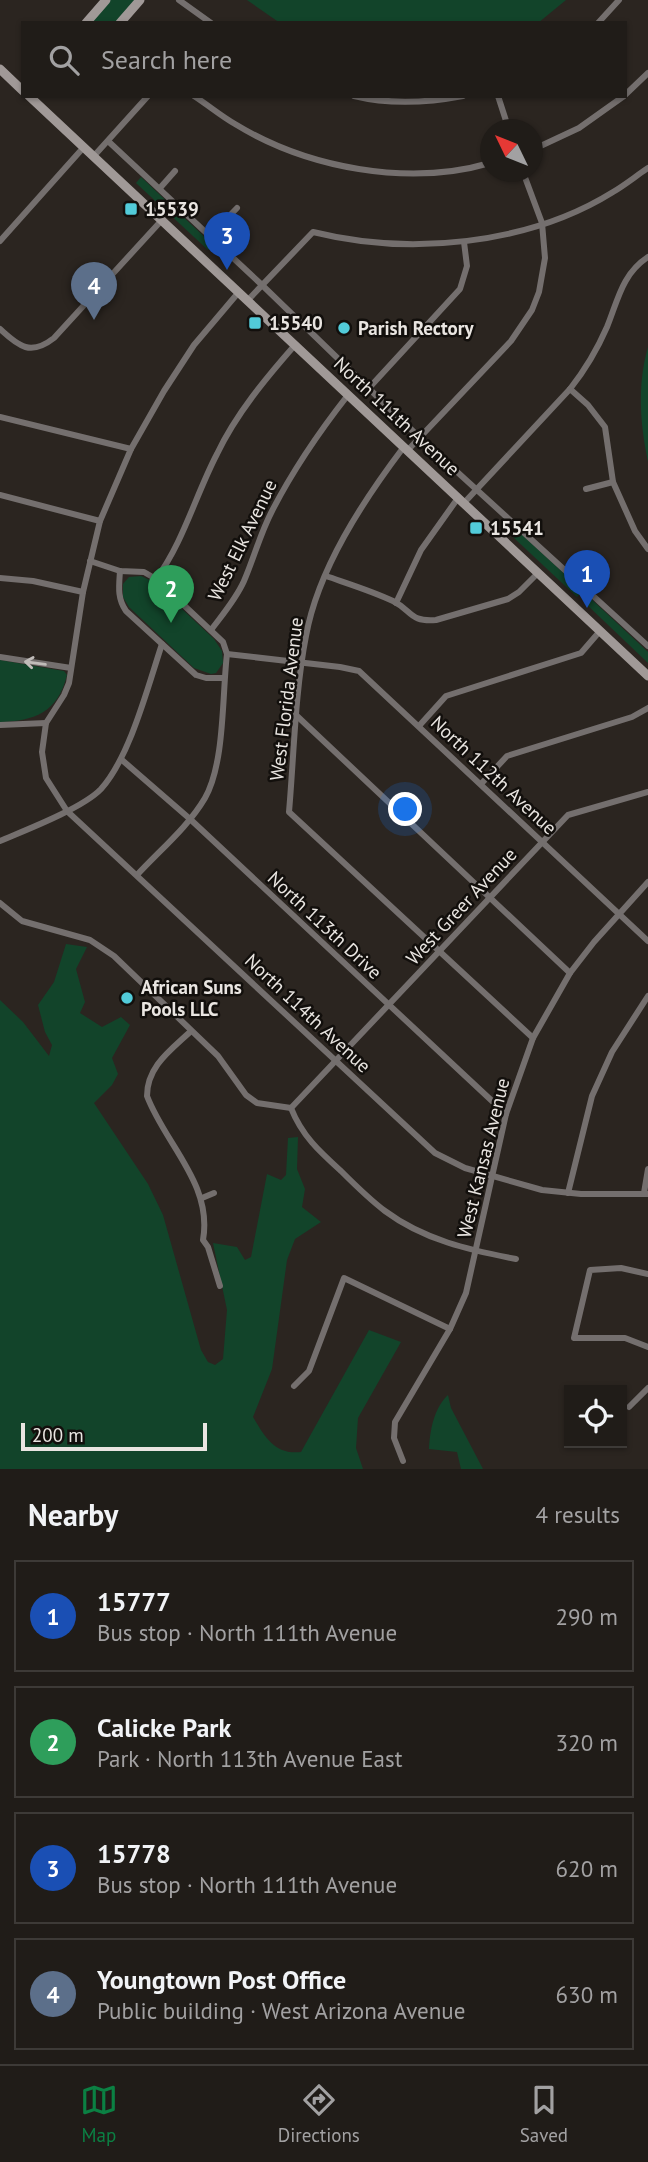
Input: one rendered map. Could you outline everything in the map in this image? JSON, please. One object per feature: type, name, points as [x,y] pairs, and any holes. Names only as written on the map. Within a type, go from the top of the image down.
[{"type":"street","points":[[88,21],[106,0]]},
{"type":"street","points":[[122,21],[140,0]]},
{"type":"street","points":[[179,0],[208,21]]},
{"type":"street","points":[[600,21],[619,0]]},
{"type":"street","points":[[627,94],[648,73]]},
{"type":"street","points":[[2,75],[21,89]]},
{"type":"street","name":"North 111th Avenue","points":[[33,98],[83,148],[648,676]]},
{"type":"street","points":[[93,157],[146,98]]},
{"type":"street","points":[[197,98],[235,125],[276,144],[338,164],[373,172],[433,173],[480,165]]},
{"type":"street","points":[[361,98],[416,103],[450,98]]},
{"type":"street","points":[[499,98],[505,119]]},
{"type":"street","points":[[543,145],[579,128],[622,98]]},
{"type":"street","name":"North 111th Avenue","points":[[108,141],[211,236],[420,438],[648,646]]},
{"type":"street","points":[[0,241],[83,148]]},
{"type":"street","points":[[247,301],[313,232],[366,243],[464,243],[504,234],[577,211],[612,193],[648,168]]},
{"type":"street","points":[[160,188],[175,171]]},
{"type":"street","name":"West Florida Avenue","points":[[440,952],[289,812],[303,662],[314,605],[344,536],[367,496],[405,449],[420,438],[523,327],[539,292],[545,258],[542,223],[527,182]]},
{"type":"street","points":[[211,236],[237,208]]},
{"type":"street","points":[[0,330],[23,347],[35,348],[54,338],[161,221]]},
{"type":"street","points":[[369,388],[460,289],[467,266],[464,243]]},
{"type":"street","points":[[396,603],[421,550],[461,501],[477,489],[570,389],[593,356],[608,326],[625,278],[648,257]]},
{"type":"street","points":[[0,725],[46,723],[65,695],[83,592],[100,521],[131,449],[164,391],[194,345],[238,293]]},
{"type":"street","points":[[156,579],[170,560],[219,450],[259,388],[295,345]]},
{"type":"street","points":[[570,389],[588,405],[605,427],[612,482],[630,522],[648,549]]},
{"type":"street","name":"West Elk Avenue","points":[[211,630],[233,602],[271,512],[299,463],[348,395]]},
{"type":"street","points":[[0,417],[131,449]]},
{"type":"street","points":[[586,489],[612,482]]},
{"type":"street","points":[[0,495],[100,521]]},
{"type":"street","points":[[90,561],[120,571],[144,572],[156,579],[223,642],[227,654],[216,767],[206,796],[190,819],[137,875]]},
{"type":"street","points":[[120,571],[118,592],[121,604],[196,675],[224,678]]},
{"type":"street","points":[[327,576],[396,603],[412,616],[425,621],[508,599],[538,573]]},
{"type":"street","points":[[0,578],[33,581],[83,592]]},
{"type":"street","points":[[419,726],[446,696],[581,653],[600,631]]},
{"type":"street","points":[[0,841],[67,811],[100,790],[122,760],[162,644]]},
{"type":"street","name":"North 112th Avenue","points":[[227,654],[359,671],[648,941]]},
{"type":"street","points":[[0,657],[71,668]]},
{"type":"street","points":[[481,784],[507,756],[632,717],[648,708]]},
{"type":"street","points":[[297,716],[570,973]]},
{"type":"street","name":"North 114th Avenue","points":[[46,723],[42,752],[46,778],[67,811],[435,1153],[465,1168],[542,1189],[646,1194]]},
{"type":"street","name":"North 113th Drive","points":[[122,760],[190,819],[506,1114]]},
{"type":"street","name":"West Greer Avenue","points":[[291,1108],[568,815],[648,792]]},
{"type":"street","name":"West Kansas Avenue","points":[[403,1461],[394,1438],[395,1422],[450,1329],[466,1293],[506,1114],[533,1038],[570,973],[648,882]]},
{"type":"street","points":[[0,903],[22,921],[90,940],[114,956],[218,1056],[236,1084],[257,1103],[291,1108],[309,1140],[384,1210],[429,1237],[475,1251],[516,1259]]},
{"type":"street","points":[[440,952],[533,1038]]},
{"type":"street","points":[[568,1192],[592,1096],[612,1052],[648,996]]},
{"type":"street","points":[[191,1031],[150,1074],[147,1096],[202,1198],[206,1222],[203,1240],[208,1247],[220,1286]]},
{"type":"street","points":[[646,1194],[648,1169]]},
{"type":"street","points":[[202,1198],[214,1193]]},
{"type":"street","points":[[648,1273],[621,1268],[590,1270],[574,1338],[625,1338],[648,1347]]},
{"type":"street","points":[[294,1386],[309,1371],[344,1278],[450,1329]]},
{"type":"street","points":[[629,1407],[648,1388]]},
{"type":"green space","points":[[109,0],[135,0],[117,21],[91,21]]},
{"type":"green space","points":[[247,0],[566,0],[540,21],[277,21]]},
{"type":"green space","points":[[141,177],[213,245],[208,250],[136,183]]},
{"type":"green space","points":[[648,347],[648,462],[641,404],[642,376]]},
{"type":"green space","points":[[518,531],[583,591],[577,597],[513,537]]},
{"type":"green space","points":[[141,576],[152,581],[214,639],[222,651],[223,663],[216,673],[194,668],[129,607],[123,597],[123,584],[129,577]]},
{"type":"green space","points":[[589,597],[648,652],[648,663],[584,602]]},
{"type":"green space","points":[[0,660],[64,671],[67,675],[58,698],[43,712],[34,716],[0,722]]},
{"type":"green space","points":[[66,944],[87,947],[76,969],[85,1002],[80,1013],[102,1027],[121,1017],[130,1025],[112,1058],[118,1074],[112,1085],[94,1103],[148,1184],[163,1215],[201,1350],[208,1362],[215,1365],[223,1359],[227,1310],[213,1243],[237,1247],[245,1260],[251,1257],[267,1174],[281,1180],[286,1175],[288,1138],[298,1137],[297,1169],[305,1189],[302,1207],[321,1222],[295,1239],[287,1260],[272,1369],[253,1417],[267,1438],[278,1448],[301,1452],[369,1330],[401,1342],[358,1418],[356,1448],[363,1469],[0,1469],[0,1000],[23,1022],[49,1056],[52,1045],[45,1032],[38,1005],[54,982]]},
{"type":"green space","points":[[448,1395],[451,1408],[483,1469],[461,1469],[457,1452],[429,1449],[434,1420],[439,1406]]},
{"type":"place","name":"15539","points":[[131,209]]},
{"type":"place","name":"15778","points":[[227,270]]},
{"type":"place","name":"Youngtown Post Office","points":[[94,320]]},
{"type":"place","name":"15540","points":[[255,323]]},
{"type":"place","name":"Parish Rectory","points":[[344,328]]},
{"type":"place","name":"15541","points":[[476,528]]},
{"type":"place","name":"15777","points":[[587,608]]},
{"type":"place","name":"Calicke Park","points":[[171,623]]},
{"type":"place","name":"African Suns Pools LLC","points":[[127,998]]}]
